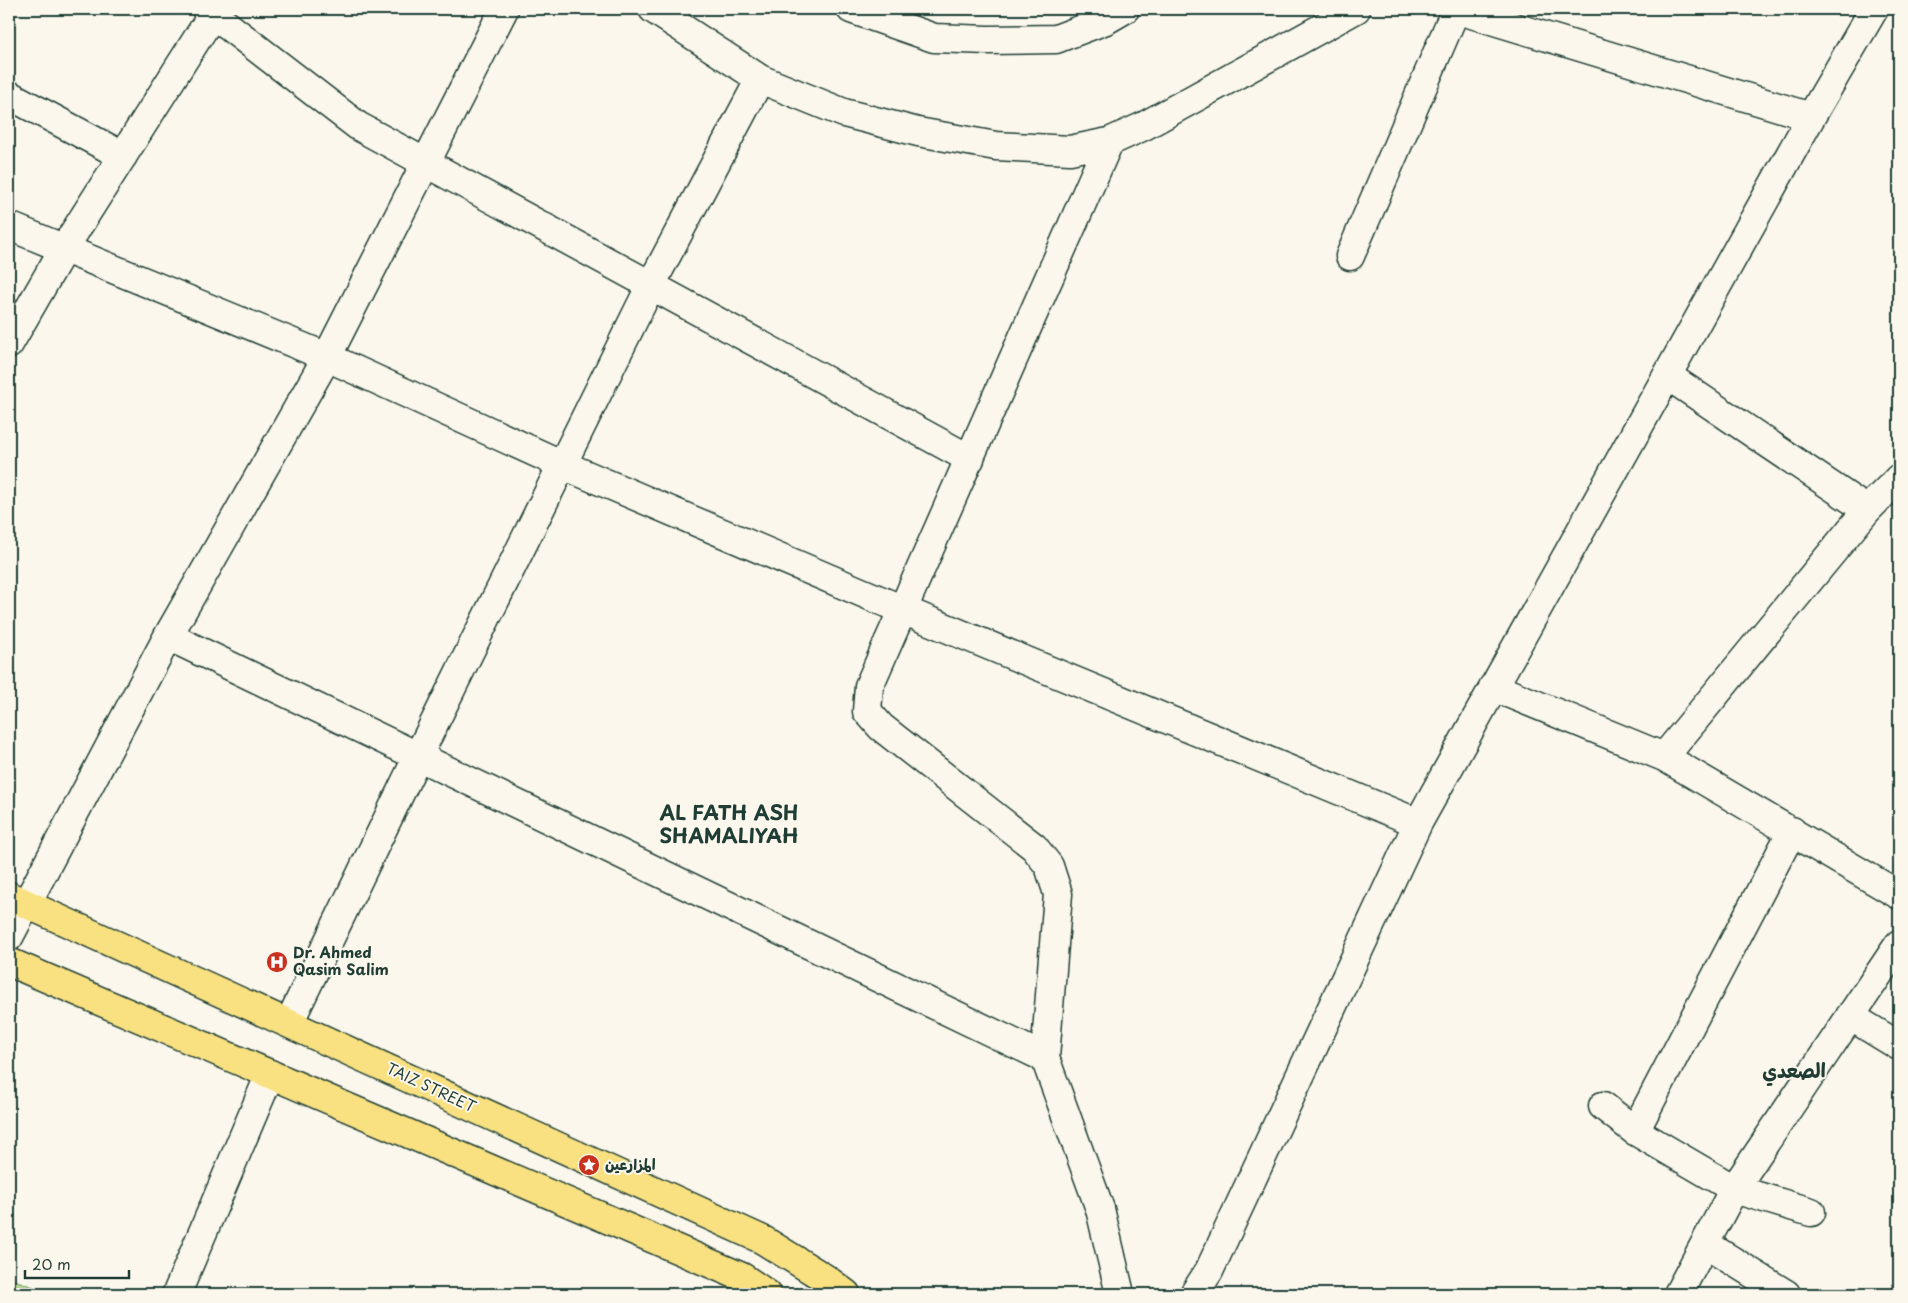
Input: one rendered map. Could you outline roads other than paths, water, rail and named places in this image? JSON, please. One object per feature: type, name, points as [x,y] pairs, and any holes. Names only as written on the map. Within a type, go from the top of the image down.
[{"type":"main road","name":"TAIZ STREET","points":[[17,900],[762,1240],[826,1279],[846,1294]]},
{"type":"main road","points":[[9,962],[742,1277],[767,1294]]},
{"type":"main road","points":[[742,1277],[762,1240]]},
{"type":"street","points":[[9,937],[17,900],[327,357],[504,9]]},
{"type":"street","points":[[653,9],[760,79],[844,113],[918,132],[996,146],[1070,150],[1109,142],[1180,107],[1356,9]]},
{"type":"street","points":[[851,9],[934,38],[988,40],[1056,39],[1106,20],[1125,9]]},
{"type":"street","points":[[1350,256],[1456,9],[1811,117]]},
{"type":"street","points":[[1194,1294],[1209,1271],[1418,823],[1811,117],[1874,9]]},
{"type":"street","points":[[9,344],[63,250],[123,156],[211,10],[358,126],[970,459]]},
{"type":"street","points":[[289,1024],[418,756],[651,286],[760,79]]},
{"type":"street","points":[[9,95],[123,156]]},
{"type":"street","points":[[1109,142],[869,686],[867,711],[881,727],[1034,847],[1049,866],[1058,894],[1045,1058],[1100,1209],[1120,1294]]},
{"type":"street","points":[[9,226],[63,250],[327,357],[563,465],[903,610],[1418,823]]},
{"type":"street","points":[[1668,376],[1867,510]]},
{"type":"street","points":[[1664,757],[1867,510],[1899,478]]},
{"type":"street","points":[[168,636],[1045,1058]]},
{"type":"street","points":[[1493,687],[1664,757],[1899,895]]},
{"type":"street","points":[[1635,1131],[1792,831]]},
{"type":"street","points":[[1678,1294],[1734,1189],[1899,944]]},
{"type":"street","points":[[1850,1016],[1899,1046]]},
{"type":"street","points":[[177,1293],[270,1074]]},
{"type":"street","points":[[1603,1106],[1635,1131],[1734,1189],[1811,1212]]},
{"type":"street","points":[[1705,1244],[1786,1294]]},
{"type":"place","name":"Dr. Ahmed Qasim Salim","points":[[277,962]]},
{"type":"place","name":"المزارعين","points":[[589,1165]]},
{"type":"district","name":"AL FATH ASH SHAMALIYAH","points":[[729,824]]},
{"type":"district","name":"الصعدي","points":[[1794,1071]]}]
